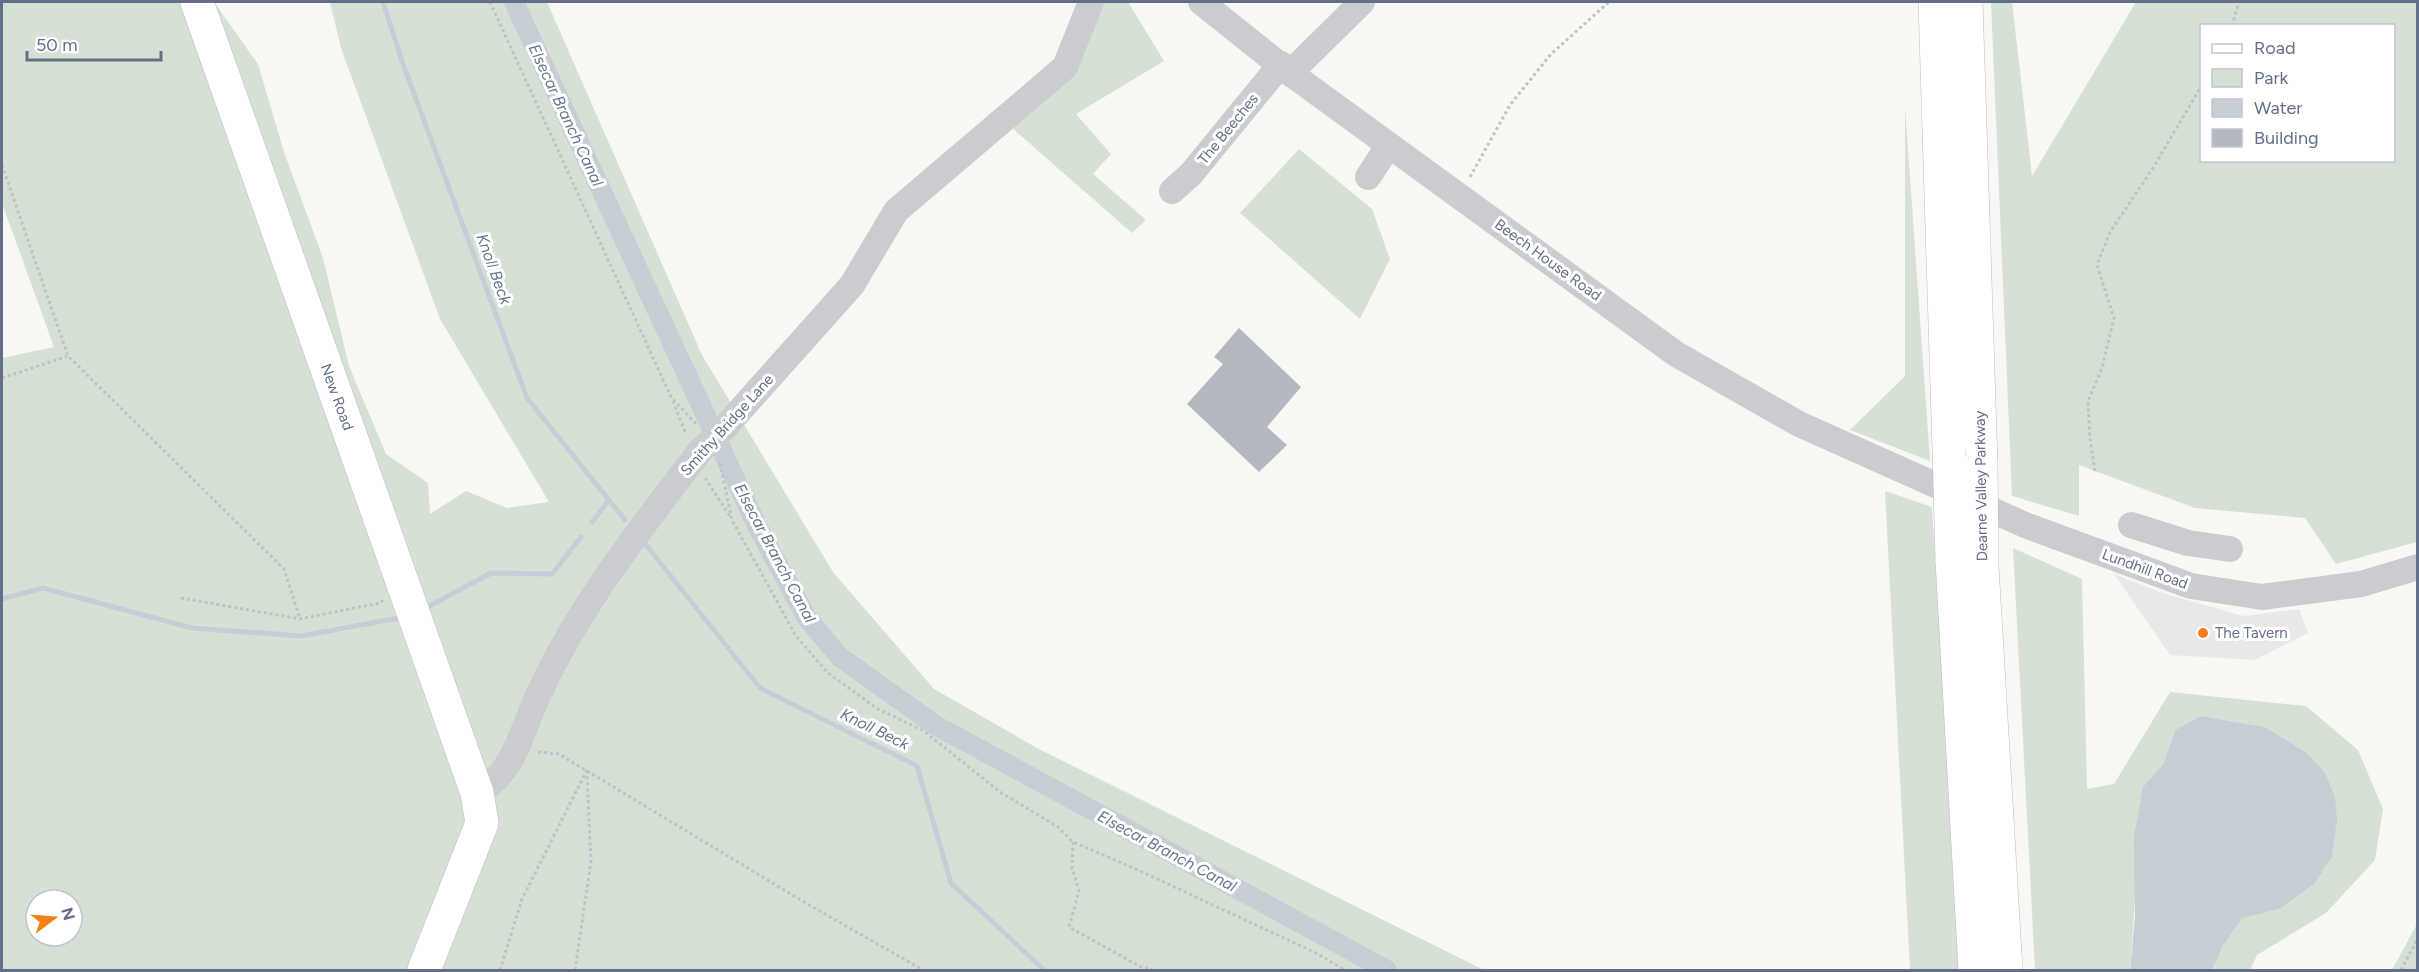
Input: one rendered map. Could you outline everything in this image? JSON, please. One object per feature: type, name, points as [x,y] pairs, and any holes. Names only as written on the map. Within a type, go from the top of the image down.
[{"type":"main road","name":"New Road","points":[[197,2],[477,793]]},
{"type":"main road","name":"Dearne Valley Parkway","points":[[1935,2],[1948,450],[1967,563],[2006,970]]},
{"type":"main road","name":"Dearne Valley Parkway","points":[[1966,2],[1981,465],[1967,563],[1975,970]]},
{"type":"main road","points":[[424,970],[482,823],[477,793]]},
{"type":"street","name":"Smithy Bridge Lane","points":[[477,793],[486,789],[504,771],[515,751],[548,673],[613,566],[710,456],[726,426],[852,285],[896,211],[1065,67],[1091,2]]},
{"type":"street","name":"Beech House Road","points":[[1201,2],[1286,69],[1676,354],[1799,424],[1919,477]]},
{"type":"street","name":"The Beeches","points":[[1172,191],[1191,174],[1286,69],[1362,2]]},
{"type":"street","points":[[1368,177],[1389,145]]},
{"type":"street","name":"Lundhill Road","points":[[1919,477],[2025,525],[2191,586],[2262,597],[2361,584],[2418,567]]},
{"type":"street","points":[[2131,525],[2188,543],[2230,549]]},
{"type":"street","points":[[2173,579],[2188,543]]},
{"type":"path","points":[[490,2],[671,397],[696,424]]},
{"type":"path","points":[[1460,196],[1510,105],[1551,54],[1609,2]]},
{"type":"path","points":[[2233,24],[2240,2]]},
{"type":"path","points":[[2095,471],[2088,401],[2102,368],[2114,318],[2097,265],[2110,232],[2153,168],[2200,88]]},
{"type":"path","points":[[2,165],[68,356],[284,569],[300,619]]},
{"type":"path","points":[[2,378],[68,356]]},
{"type":"path","points":[[710,456],[732,520],[748,552],[796,636],[828,674],[878,709],[924,731],[1000,792],[1058,827],[1072,842],[1316,953],[1346,970]]},
{"type":"path","points":[[181,598],[300,619],[380,603],[410,603]]},
{"type":"path","points":[[515,751],[559,754],[804,902],[923,970]]},
{"type":"path","points":[[500,970],[522,898],[587,770]]},
{"type":"path","points":[[575,970],[591,862],[587,770]]},
{"type":"path","points":[[1072,842],[1072,868],[1079,891],[1069,927],[1141,967],[1153,970]]},
{"type":"path","points":[[2401,970],[2418,938]]},
{"type":"shaded area","points":[[2114,574],[2163,593],[2243,616],[2299,609],[2308,633],[2255,660],[2170,655]]},
{"type":"green space","points":[[2,2],[214,2],[258,64],[284,152],[323,258],[349,366],[386,454],[428,483],[430,514],[466,491],[507,508],[549,502],[440,319],[341,48],[330,2],[547,2],[702,355],[833,572],[934,689],[1037,748],[1484,970],[2,970],[2,358],[54,347],[2,203]]},
{"type":"green space","points":[[1104,2],[1128,2],[1164,61],[1076,114],[1111,154],[1093,174],[1146,220],[1132,233],[1012,128],[1072,76]]},
{"type":"green space","points":[[1991,2],[2012,2],[2032,176],[2136,2],[2417,2],[2417,542],[2336,564],[2305,518],[2195,508],[2079,465],[2079,516],[2012,496]]},
{"type":"green space","points":[[1905,106],[1930,461],[1850,430],[1905,376]]},
{"type":"green space","points":[[1299,149],[1372,209],[1390,259],[1360,319],[1240,213]]},
{"type":"green space","points":[[1885,491],[1932,507],[1960,970],[1910,970]]},
{"type":"green space","points":[[2013,548],[2082,579],[2087,789],[2114,784],[2170,692],[2306,706],[2358,750],[2383,809],[2375,860],[2326,913],[2257,955],[2250,970],[2212,970],[2224,944],[2242,917],[2279,909],[2306,752],[2265,727],[2201,716],[2175,730],[2163,764],[2143,787],[2130,970],[2035,970]]},
{"type":"green space","points":[[2417,924],[2417,970],[2392,970]]},
{"type":"water","points":[[2201,716],[2265,727],[2306,752],[2325,773],[2335,797],[2337,819],[2332,856],[2315,883],[2279,909],[2242,918],[2224,944],[2212,970],[2130,970],[2135,916],[2134,837],[2143,787],[2163,764],[2175,730]]},
{"type":"building","points":[[1239,328],[1301,387],[1267,427],[1287,445],[1259,472],[1187,404],[1223,364],[1214,357]]},
{"type":"waterway","name":"Knoll Beck","points":[[383,2],[403,64],[527,398],[625,520]]},
{"type":"waterway","name":"Elsecar Branch Canal","points":[[514,2],[757,526],[807,618],[840,657],[935,725],[1387,970]]},
{"type":"waterway","points":[[592,522],[609,500]]},
{"type":"waterway","points":[[424,609],[491,573],[552,574],[581,537]]},
{"type":"waterway","name":"Knoll Beck","points":[[646,545],[760,688],[917,766],[951,883],[1044,970]]},
{"type":"waterway","points":[[2,599],[43,588],[192,628],[301,636],[404,617]]},
{"type":"place","name":"The Tavern","points":[[2203,633]]}]
